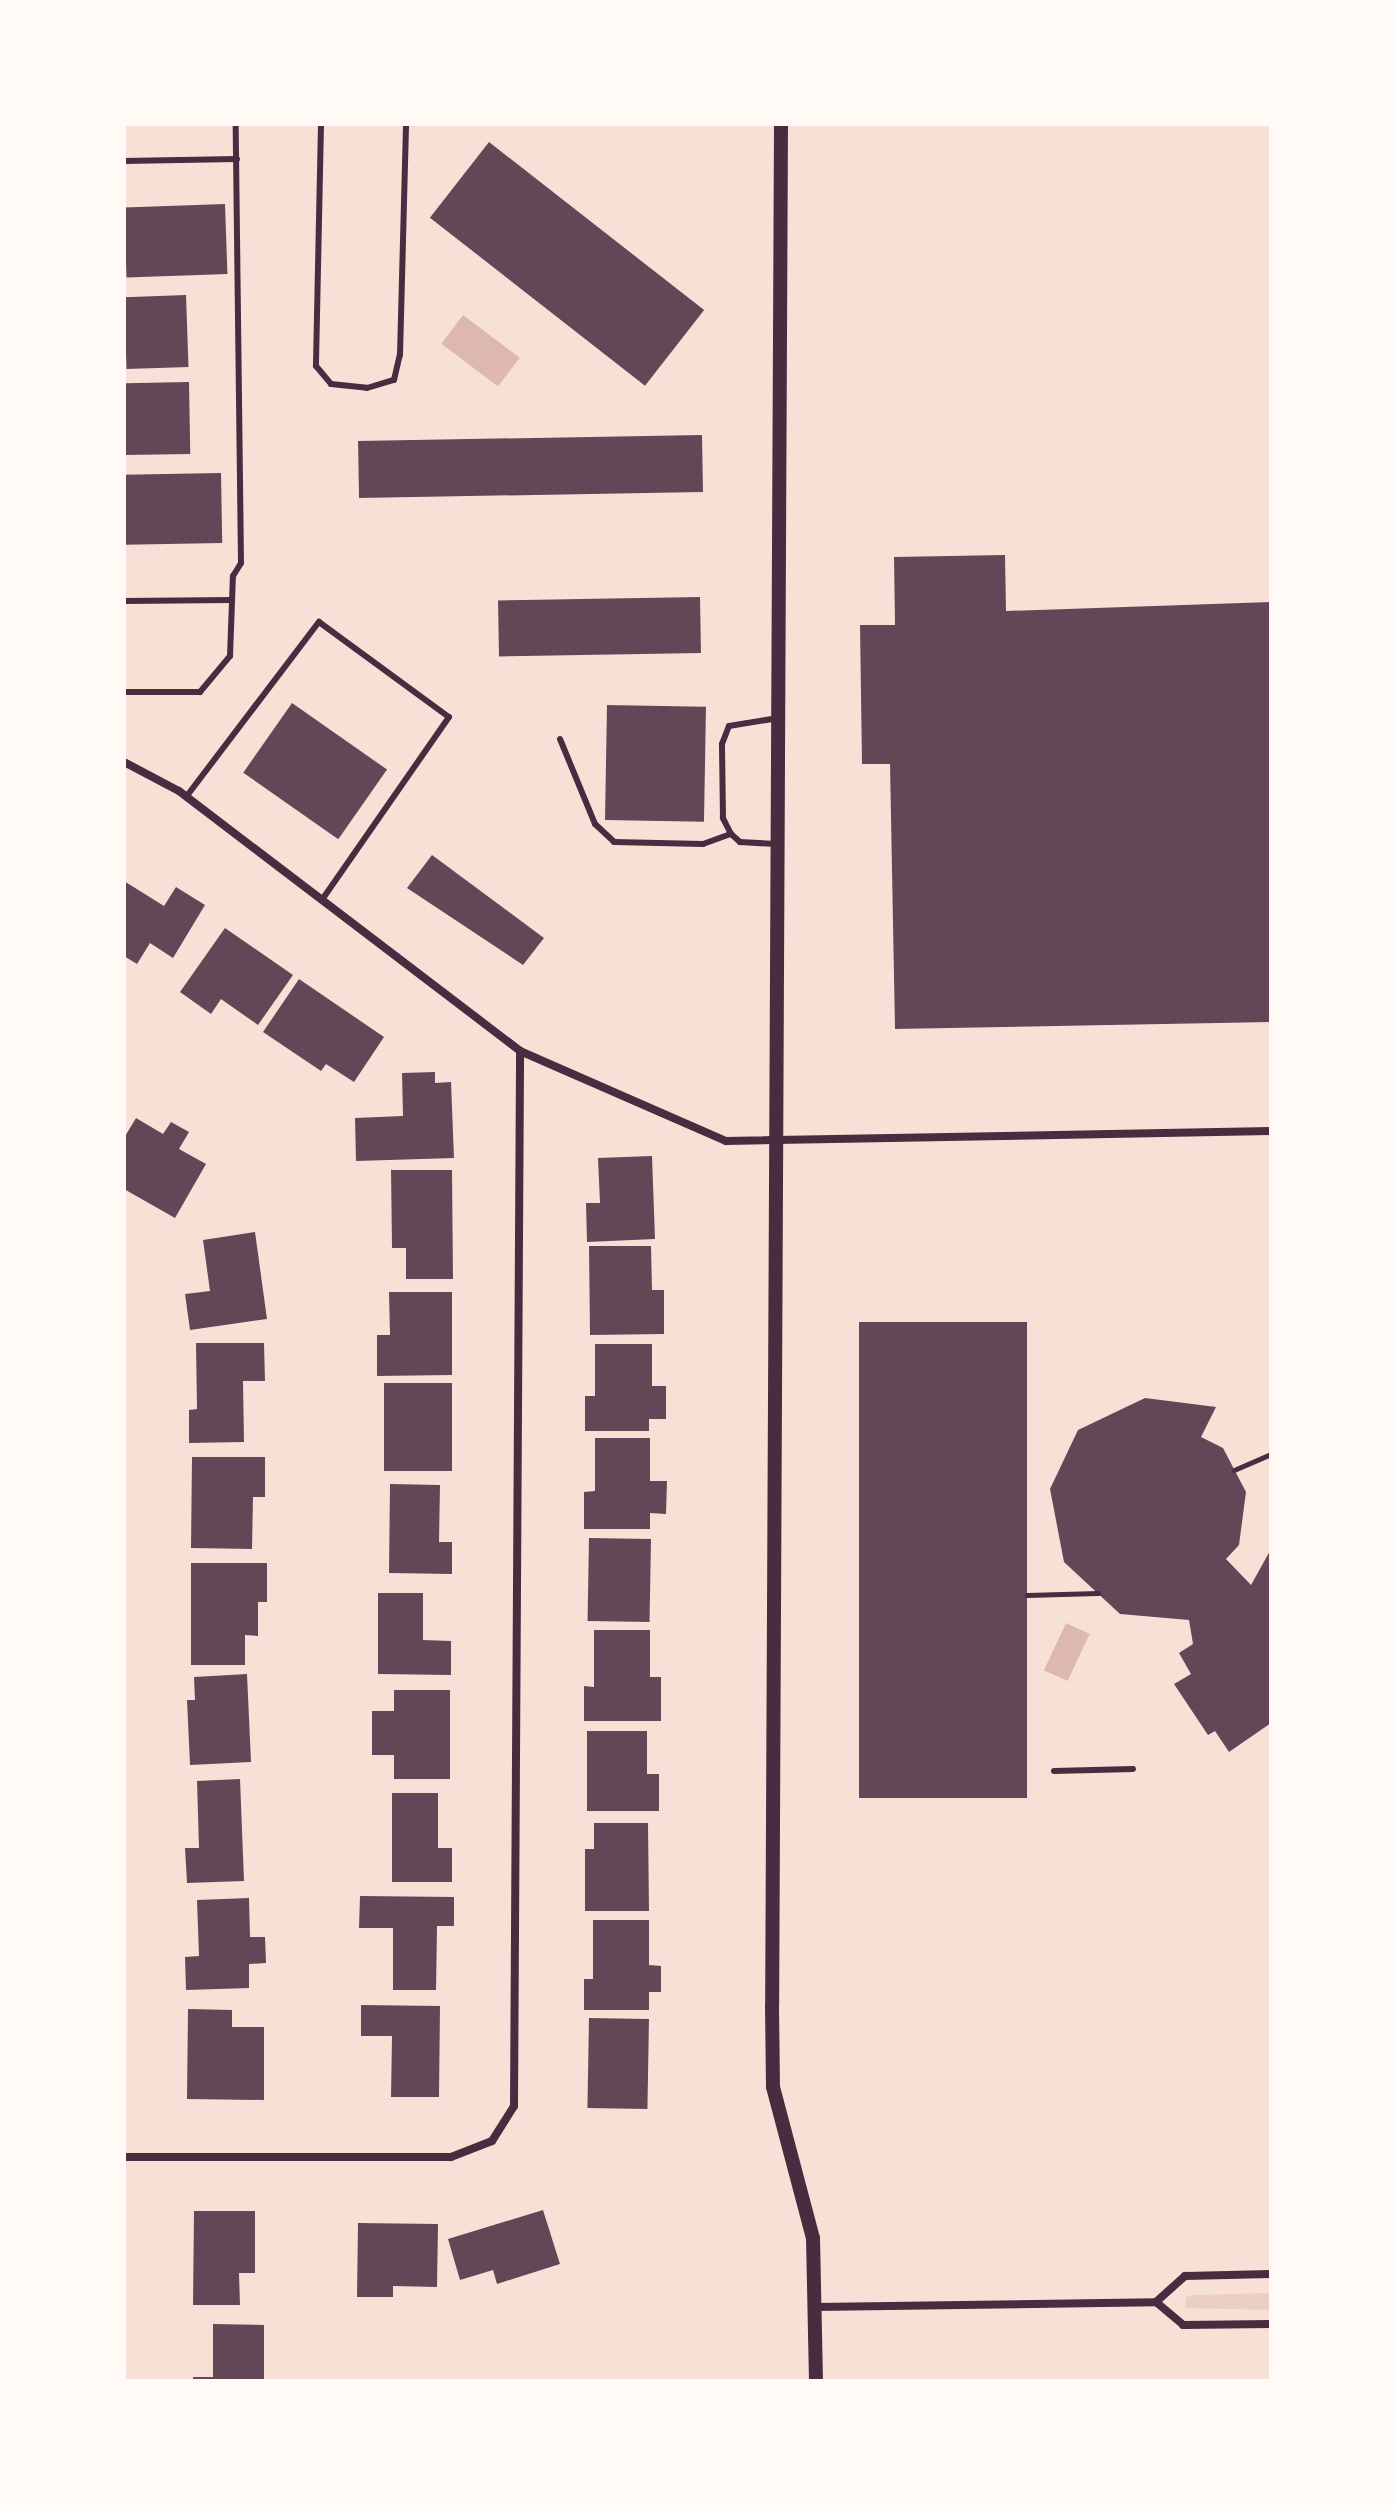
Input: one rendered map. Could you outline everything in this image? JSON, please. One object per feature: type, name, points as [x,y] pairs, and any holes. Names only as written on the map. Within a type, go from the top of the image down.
[{"type":"street","points":[[781,124],[773,2087],[813,2238],[816,2381]]},
{"type":"street","points":[[124,762],[186,797],[323,898],[520,1051],[726,1141],[1271,1131]]},
{"type":"street","points":[[124,2157],[451,2157],[492,2141],[514,2106],[520,1051]]},
{"type":"street","points":[[816,2307],[1156,2302],[1185,2276],[1271,2274]]},
{"type":"street","points":[[1156,2302],[1183,2325],[1271,2324]]},
{"type":"lane","points":[[124,692],[200,692],[230,656],[233,576],[241,563],[236,124]]},
{"type":"lane","points":[[321,124],[316,366],[331,384],[367,388],[394,380],[400,355],[406,124]]},
{"type":"lane","points":[[124,161],[237,159]]},
{"type":"lane","points":[[124,601],[232,600]]},
{"type":"lane","points":[[186,797],[319,622],[449,717],[323,898]]},
{"type":"lane","points":[[779,845],[740,842],[731,834],[723,804],[722,744],[729,726],[780,718]]},
{"type":"lane","points":[[560,739],[595,824],[614,842],[703,844],[731,834]]},
{"type":"lane","points":[[1054,1771],[1133,1769]]},
{"type":"path","points":[[1234,1470],[1271,1454]]},
{"type":"path","points":[[1027,1595],[1098,1593]]},
{"type":"shaded area","points":[[463,315],[520,358],[498,386],[441,344]]},
{"type":"shaded area","points":[[1066,1623],[1090,1634],[1068,1681],[1044,1670]]},
{"type":"shaded area","points":[[1271,2293],[1271,2310],[1185,2308],[1186,2297],[1194,2295]]},
{"type":"building","points":[[489,142],[704,310],[645,386],[430,218]]},
{"type":"building","points":[[225,204],[227,274],[127,277],[124,208]]},
{"type":"building","points":[[186,295],[189,367],[127,369],[124,297]]},
{"type":"building","points":[[189,382],[190,454],[125,455],[124,383]]},
{"type":"building","points":[[702,435],[703,492],[359,498],[358,441]]},
{"type":"building","points":[[221,473],[222,543],[125,545],[124,475]]},
{"type":"building","points":[[1005,555],[1006,611],[1271,602],[1271,1022],[895,1029],[890,764],[862,764],[860,625],[895,625],[894,557]]},
{"type":"building","points":[[700,597],[701,653],[499,657],[498,601]]},
{"type":"building","points":[[292,703],[387,770],[338,839],[243,773]]},
{"type":"building","points":[[607,705],[706,707],[704,822],[605,820]]},
{"type":"building","points":[[432,855],[544,938],[523,965],[407,888]]},
{"type":"building","points":[[124,881],[164,906],[176,887],[205,905],[173,958],[150,943],[137,964],[124,956]]},
{"type":"building","points":[[225,928],[293,975],[258,1025],[221,999],[211,1014],[180,992]]},
{"type":"building","points":[[299,979],[384,1037],[354,1082],[326,1064],[321,1071],[263,1032]]},
{"type":"building","points":[[435,1072],[435,1083],[451,1082],[454,1158],[356,1161],[355,1118],[403,1116],[402,1073]]},
{"type":"building","points":[[136,1118],[163,1134],[171,1122],[189,1132],[179,1149],[206,1164],[175,1218],[124,1189],[124,1138]]},
{"type":"building","points":[[652,1156],[655,1239],[587,1242],[586,1203],[600,1203],[598,1158]]},
{"type":"building","points":[[391,1170],[452,1170],[453,1279],[406,1279],[406,1248],[392,1248]]},
{"type":"building","points":[[255,1232],[267,1319],[190,1330],[185,1294],[210,1291],[203,1240]]},
{"type":"building","points":[[589,1246],[651,1246],[652,1290],[664,1290],[664,1334],[590,1335]]},
{"type":"building","points":[[389,1292],[452,1292],[452,1375],[377,1376],[377,1335],[390,1335]]},
{"type":"building","points":[[859,1322],[1027,1322],[1027,1798],[859,1798]]},
{"type":"building","points":[[196,1343],[264,1343],[265,1381],[243,1381],[244,1442],[189,1443],[189,1410],[197,1409]]},
{"type":"building","points":[[595,1344],[652,1344],[652,1386],[666,1386],[666,1419],[649,1419],[649,1431],[585,1431],[585,1396],[595,1396]]},
{"type":"building","points":[[384,1383],[452,1383],[452,1471],[384,1471]]},
{"type":"building","points":[[1145,1398],[1216,1407],[1201,1437],[1223,1448],[1246,1492],[1239,1545],[1226,1559],[1251,1585],[1271,1549],[1271,1723],[1229,1752],[1215,1731],[1208,1735],[1174,1684],[1191,1674],[1179,1653],[1193,1644],[1189,1620],[1120,1614],[1064,1562],[1050,1489],[1078,1430]]},
{"type":"building","points":[[595,1438],[650,1438],[650,1481],[667,1481],[666,1514],[650,1513],[650,1529],[584,1529],[584,1492],[595,1491]]},
{"type":"building","points":[[192,1457],[265,1457],[265,1497],[253,1497],[252,1549],[191,1548]]},
{"type":"building","points":[[390,1484],[440,1485],[439,1542],[452,1542],[452,1574],[389,1573]]},
{"type":"building","points":[[589,1538],[651,1539],[650,1622],[588,1621]]},
{"type":"building","points":[[191,1563],[267,1563],[267,1602],[258,1602],[258,1636],[245,1635],[245,1665],[191,1665]]},
{"type":"building","points":[[378,1593],[423,1593],[423,1640],[451,1641],[451,1675],[378,1674]]},
{"type":"building","points":[[594,1630],[650,1630],[650,1677],[661,1677],[661,1721],[584,1721],[584,1686],[594,1687]]},
{"type":"building","points":[[247,1674],[251,1762],[190,1765],[187,1700],[195,1700],[194,1677]]},
{"type":"building","points":[[394,1690],[450,1690],[450,1779],[394,1779],[394,1755],[372,1755],[372,1711],[394,1711]]},
{"type":"building","points":[[587,1731],[647,1731],[647,1774],[659,1774],[659,1811],[587,1811]]},
{"type":"building","points":[[240,1779],[244,1881],[187,1883],[185,1848],[199,1848],[197,1781]]},
{"type":"building","points":[[392,1793],[438,1793],[438,1848],[452,1848],[452,1882],[392,1882]]},
{"type":"building","points":[[594,1823],[648,1823],[649,1911],[585,1911],[585,1849],[594,1849]]},
{"type":"building","points":[[360,1896],[454,1897],[454,1926],[437,1926],[436,1990],[393,1990],[393,1928],[359,1928]]},
{"type":"building","points":[[249,1898],[250,1937],[265,1937],[266,1963],[249,1964],[249,1988],[186,1990],[185,1957],[199,1956],[197,1900]]},
{"type":"building","points":[[593,1920],[649,1920],[649,1965],[661,1966],[661,1992],[649,1992],[649,2010],[584,2010],[584,1979],[593,1979]]},
{"type":"building","points":[[361,2005],[440,2006],[439,2097],[391,2097],[392,2036],[361,2036]]},
{"type":"building","points":[[188,2009],[232,2010],[232,2027],[264,2027],[264,2100],[187,2099]]},
{"type":"building","points":[[589,2018],[649,2019],[647,2109],[587,2108]]},
{"type":"building","points":[[543,2210],[560,2264],[497,2284],[493,2270],[460,2280],[448,2239]]},
{"type":"building","points":[[194,2211],[255,2211],[255,2273],[239,2273],[240,2305],[193,2305]]},
{"type":"building","points":[[358,2223],[438,2224],[437,2287],[393,2286],[393,2297],[357,2297]]},
{"type":"building","points":[[213,2324],[264,2325],[264,2381],[193,2381],[193,2377],[213,2377]]}]
